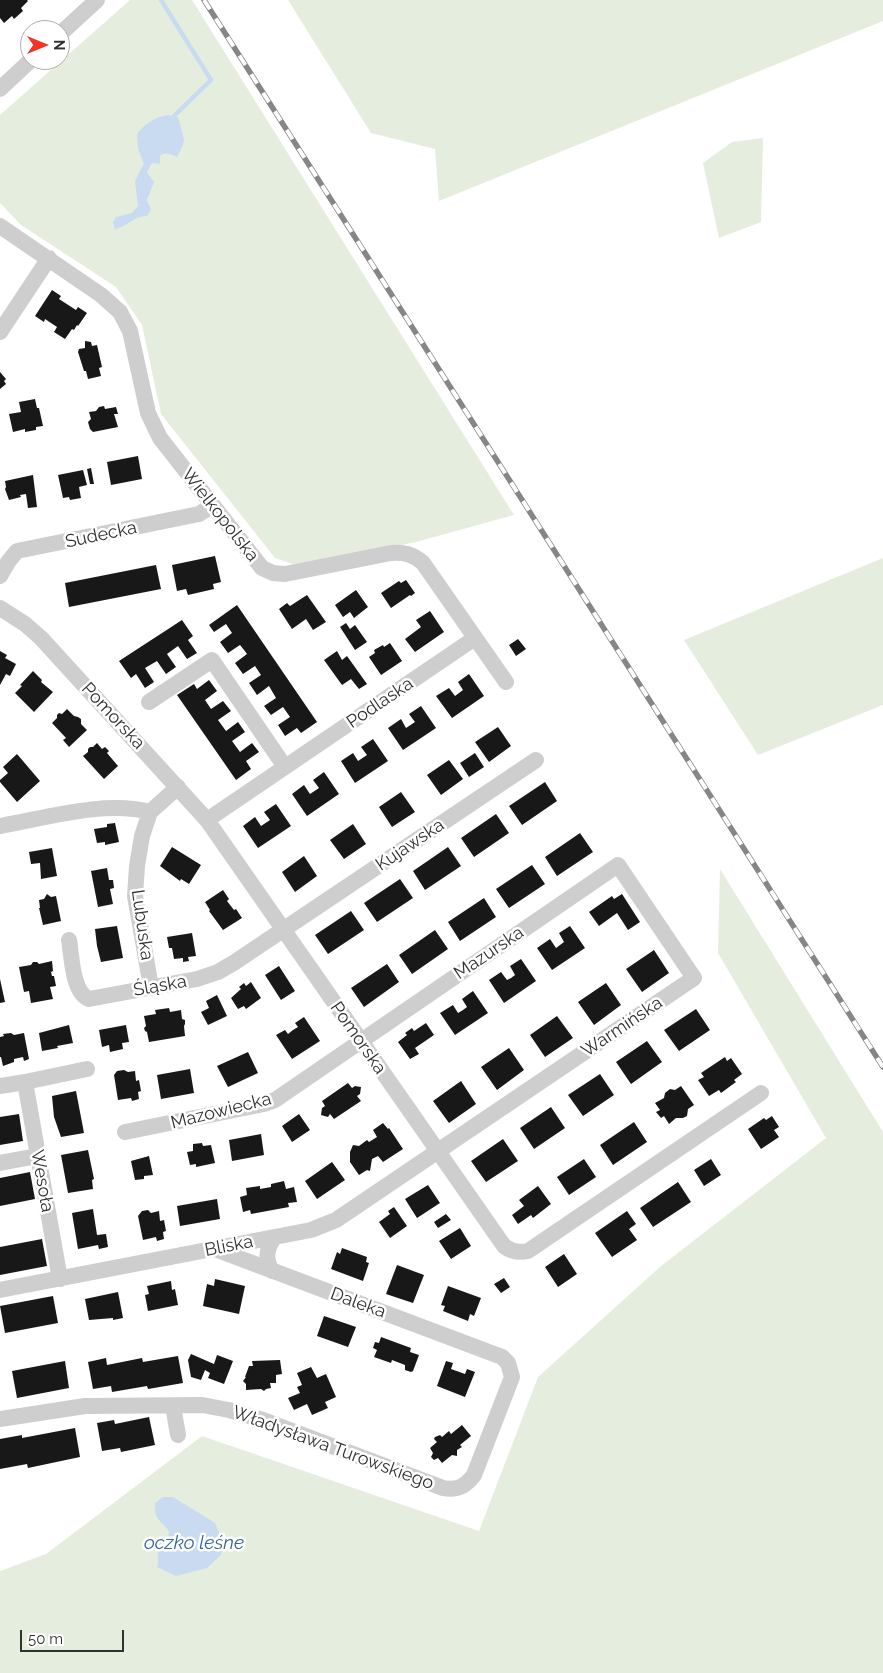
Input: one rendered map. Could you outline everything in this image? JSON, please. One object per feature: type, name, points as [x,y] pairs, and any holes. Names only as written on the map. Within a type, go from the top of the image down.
[{"type":"street","points":[[70,25],[96,0]]},
{"type":"street","points":[[0,88],[20,70]]},
{"type":"street","name":"Wielkopolska","points":[[0,226],[101,295],[120,312],[130,331],[148,412],[160,438],[262,568],[273,573],[285,574],[391,553],[408,554],[423,563],[506,682]]},
{"type":"street","points":[[0,332],[49,258]]},
{"type":"street","name":"Sudecka","points":[[0,576],[8,562],[17,552],[199,514],[212,506]]},
{"type":"street","name":"Pomorska","points":[[0,608],[25,624],[41,638],[208,820],[360,1041],[508,1250],[528,1251],[761,1093]]},
{"type":"street","name":"Podlaska","points":[[208,820],[475,638]]},
{"type":"street","points":[[149,702],[212,660],[285,767]]},
{"type":"street","name":"Kujawska","points":[[283,930],[536,760]]},
{"type":"street","name":"Lubuska","points":[[151,987],[134,896],[137,866],[142,836],[150,812],[178,787]]},
{"type":"street","points":[[0,826],[101,808],[132,808],[150,812]]},
{"type":"street","name":"Mazurska","points":[[360,1041],[618,865]]},
{"type":"street","name":"Warmińska","points":[[438,1152],[694,978],[618,865]]},
{"type":"street","name":"Śląska","points":[[69,940],[77,987],[83,996],[89,999],[197,979],[218,972],[283,930]]},
{"type":"street","name":"Mazowiecka","points":[[125,1132],[264,1104],[275,1100],[360,1041]]},
{"type":"street","points":[[0,1086],[87,1069]]},
{"type":"street","name":"Wesoła","points":[[25,1082],[60,1279]]},
{"type":"street","name":"Bliska","points":[[0,1290],[311,1230],[336,1220],[438,1152]]},
{"type":"street","points":[[0,1163],[38,1156]]},
{"type":"street","points":[[272,1271],[267,1254],[268,1247],[274,1238]]},
{"type":"street","name":"Daleka","points":[[214,1249],[502,1357]]},
{"type":"street","name":"Władysława Turowskiego","points":[[0,1419],[84,1406],[202,1405],[229,1410],[263,1420],[451,1489],[460,1488],[469,1482],[474,1475],[512,1377],[508,1363],[502,1357]]},
{"type":"street","points":[[172,1406],[178,1435]]},
{"type":"green space","points":[[130,0],[192,0],[514,515],[416,542],[298,566],[275,558],[161,414],[142,325],[116,287],[21,225],[0,203],[0,115],[51,70],[70,70],[70,53]]},
{"type":"green space","points":[[288,0],[883,0],[883,21],[439,201],[435,149],[371,133]]},
{"type":"green space","points":[[763,138],[761,222],[719,238],[703,163],[732,142]]},
{"type":"green space","points":[[883,558],[883,705],[758,755],[684,640]]},
{"type":"green space","points":[[720,869],[883,1132],[883,1673],[0,1673],[0,1571],[46,1554],[202,1436],[479,1531],[538,1377],[661,1266],[826,1138],[718,953]]},
{"type":"water","points":[[168,115],[178,117],[184,139],[183,145],[177,157],[168,154],[160,156],[160,164],[152,163],[147,172],[154,182],[147,200],[151,210],[147,216],[137,218],[115,230],[113,222],[116,217],[132,213],[138,206],[135,182],[144,164],[138,149],[137,134],[151,121]]},
{"type":"water","name":"oczko leśne","points":[[163,1497],[173,1497],[215,1523],[223,1542],[221,1555],[207,1568],[176,1576],[157,1567],[159,1541],[164,1542],[168,1539],[169,1531],[158,1519],[156,1513],[155,1503]]},
{"type":"building","points":[[0,0],[28,1],[21,8],[23,11],[14,19],[12,16],[4,23],[0,18]]},
{"type":"building","points":[[52,290],[61,296],[59,299],[76,310],[78,307],[87,313],[78,326],[74,330],[72,329],[65,339],[54,332],[57,327],[45,319],[44,322],[35,316]]},
{"type":"building","points":[[85,341],[91,342],[92,346],[97,345],[102,367],[99,368],[101,376],[88,379],[86,371],[84,371],[78,352],[79,349],[85,348]]},
{"type":"building","points":[[0,372],[6,379],[4,381],[6,384],[0,389]]},
{"type":"building","points":[[35,399],[43,426],[36,427],[36,430],[25,432],[25,429],[13,432],[9,414],[21,412],[19,402]]},
{"type":"building","points":[[104,406],[105,409],[116,407],[118,414],[114,414],[118,427],[93,432],[88,422],[91,419],[89,412],[96,411],[99,407]]},
{"type":"building","points":[[138,456],[142,479],[111,485],[107,462]]},
{"type":"building","points":[[91,468],[94,484],[90,484],[87,469]]},
{"type":"building","points":[[83,470],[87,485],[79,487],[81,498],[70,500],[69,497],[63,498],[58,475]]},
{"type":"building","points":[[33,475],[37,507],[28,508],[26,494],[9,500],[5,489],[5,481]]},
{"type":"building","points":[[215,556],[221,582],[213,584],[214,589],[188,595],[186,589],[177,591],[172,565]]},
{"type":"building","points":[[156,565],[161,589],[69,607],[65,583]]},
{"type":"building","points":[[406,580],[415,593],[391,608],[381,593],[399,581],[401,583]]},
{"type":"building","points":[[356,590],[368,607],[354,618],[350,612],[343,617],[335,605]]},
{"type":"building","points":[[307,595],[326,622],[313,630],[306,619],[292,629],[279,609],[287,603],[290,606]]},
{"type":"building","points":[[237,605],[317,722],[301,733],[297,728],[285,736],[278,725],[290,717],[283,707],[271,715],[264,706],[276,698],[269,686],[257,695],[249,683],[261,675],[255,666],[243,674],[235,663],[247,654],[240,645],[228,653],[220,642],[232,633],[226,624],[214,632],[209,625]]},
{"type":"building","points":[[430,611],[444,632],[415,652],[405,639],[421,627],[416,620]]},
{"type":"building","points":[[182,620],[193,636],[188,640],[197,653],[187,659],[178,646],[167,654],[176,667],[166,674],[157,661],[145,668],[154,682],[145,688],[136,674],[131,678],[119,661]]},
{"type":"building","points":[[346,623],[350,629],[355,625],[367,642],[355,650],[340,627]]},
{"type":"building","points":[[518,639],[526,649],[516,656],[509,645]]},
{"type":"building","points":[[390,643],[402,661],[381,675],[369,657],[375,653],[374,650]]},
{"type":"building","points":[[0,651],[7,655],[5,658],[16,664],[10,676],[6,674],[0,685]]},
{"type":"building","points":[[337,651],[342,660],[347,656],[367,684],[359,689],[351,679],[342,685],[324,660]]},
{"type":"building","points":[[33,671],[42,680],[41,682],[53,692],[34,712],[15,693]]},
{"type":"building","points":[[469,674],[484,696],[452,718],[436,696],[449,688],[455,696],[463,690],[458,682]]},
{"type":"building","points":[[209,680],[217,691],[205,700],[211,709],[223,701],[231,711],[218,720],[226,731],[238,722],[245,732],[232,741],[240,752],[252,743],[259,752],[246,761],[251,769],[236,780],[177,695],[194,684],[197,689]]},
{"type":"building","points":[[421,706],[436,728],[403,750],[388,728],[401,719],[406,728],[415,722],[409,714]]},
{"type":"building","points":[[67,709],[74,716],[81,719],[81,724],[87,730],[69,747],[63,740],[66,738],[52,723],[59,713],[62,714]]},
{"type":"building","points":[[498,727],[511,746],[489,762],[475,742]]},
{"type":"building","points":[[373,739],[388,761],[355,783],[341,761],[353,753],[358,761],[367,755],[361,747]]},
{"type":"building","points":[[97,743],[102,749],[105,747],[109,751],[107,753],[118,766],[104,779],[83,756],[90,747]]},
{"type":"building","points":[[475,753],[484,767],[469,777],[460,763]]},
{"type":"building","points":[[17,754],[40,781],[17,802],[0,780],[8,773],[3,767]]},
{"type":"building","points":[[449,760],[463,779],[441,795],[427,775]]},
{"type":"building","points":[[324,772],[339,794],[307,816],[292,794],[304,785],[310,794],[319,788],[313,780]]},
{"type":"building","points":[[545,782],[557,801],[522,825],[509,806]]},
{"type":"building","points":[[401,792],[415,812],[392,827],[379,807]]},
{"type":"building","points":[[276,804],[291,826],[258,848],[243,826],[255,817],[261,826],[270,820],[264,812]]},
{"type":"building","points":[[496,814],[509,833],[474,857],[461,838]]},
{"type":"building","points":[[115,823],[119,842],[105,845],[105,842],[97,843],[94,829],[107,827],[107,824]]},
{"type":"building","points":[[353,824],[366,844],[344,859],[330,840]]},
{"type":"building","points":[[580,833],[593,852],[557,876],[545,857]]},
{"type":"building","points":[[172,847],[201,865],[189,884],[181,879],[180,881],[160,866]]},
{"type":"building","points":[[448,847],[461,866],[425,890],[413,871]]},
{"type":"building","points":[[52,848],[57,876],[41,879],[40,863],[31,864],[29,852]]},
{"type":"building","points":[[304,856],[317,876],[295,892],[282,872]]},
{"type":"building","points":[[532,865],[545,884],[509,908],[496,889]]},
{"type":"building","points":[[107,868],[109,880],[113,880],[114,888],[110,889],[113,904],[98,907],[91,871]]},
{"type":"building","points":[[400,879],[413,898],[377,922],[364,903]]},
{"type":"building","points":[[223,890],[229,899],[227,901],[242,918],[223,930],[209,911],[205,902]]},
{"type":"building","points":[[47,894],[51,897],[56,896],[61,921],[43,925],[39,900],[44,899]]},
{"type":"building","points":[[622,894],[640,922],[628,930],[617,913],[599,926],[589,912],[612,896],[614,899]]},
{"type":"building","points":[[484,898],[496,917],[460,941],[448,922]]},
{"type":"building","points":[[351,911],[364,930],[328,954],[315,935]]},
{"type":"building","points":[[117,926],[123,958],[101,962],[95,929]]},
{"type":"building","points":[[570,926],[585,948],[552,970],[537,948],[550,939],[556,948],[564,942],[559,933]]},
{"type":"building","points":[[435,930],[448,949],[412,974],[399,955]]},
{"type":"building","points":[[192,933],[196,956],[188,957],[189,961],[183,962],[183,958],[174,959],[167,937]]},
{"type":"building","points":[[654,950],[669,973],[642,992],[626,969]]},
{"type":"building","points":[[521,959],[536,981],[504,1003],[489,980],[501,972],[507,980],[511,978],[515,975],[510,966]]},
{"type":"building","points":[[52,961],[53,971],[51,972],[56,986],[50,987],[53,999],[31,1003],[29,991],[24,992],[19,967],[31,965],[33,962],[39,964]]},
{"type":"building","points":[[387,964],[399,982],[364,1007],[351,988]]},
{"type":"building","points":[[279,966],[295,991],[281,1000],[265,975]]},
{"type":"building","points":[[0,979],[5,1002],[0,1003]]},
{"type":"building","points":[[251,982],[261,998],[246,1009],[244,1006],[238,1009],[231,998],[241,989],[239,987],[244,983],[246,986]]},
{"type":"building","points":[[606,983],[621,1005],[594,1025],[578,1002]]},
{"type":"building","points":[[473,991],[488,1013],[455,1035],[440,1013],[453,1005],[458,1013],[463,1010],[467,1007],[462,999]]},
{"type":"building","points":[[217,995],[227,1016],[208,1025],[201,1012],[209,1008],[206,1001]]},
{"type":"building","points":[[169,1008],[170,1012],[181,1010],[182,1019],[185,1020],[185,1036],[149,1042],[144,1028],[146,1026],[144,1016],[156,1014],[155,1010]]},
{"type":"building","points":[[696,1009],[710,1030],[679,1051],[664,1030]]},
{"type":"building","points":[[557,1016],[573,1038],[545,1057],[530,1035]]},
{"type":"building","points":[[304,1017],[320,1041],[292,1059],[276,1035],[285,1030],[288,1034],[298,1027],[295,1023]]},
{"type":"building","points":[[426,1023],[434,1035],[415,1048],[419,1054],[410,1059],[398,1042],[412,1028],[414,1031]]},
{"type":"building","points":[[69,1025],[73,1043],[42,1051],[39,1033]]},
{"type":"building","points":[[126,1025],[129,1042],[122,1043],[123,1049],[110,1052],[109,1045],[102,1047],[99,1030]]},
{"type":"building","points":[[11,1033],[14,1035],[24,1033],[29,1059],[24,1061],[23,1057],[14,1059],[14,1062],[3,1066],[0,1057],[0,1037],[4,1036],[3,1034]]},
{"type":"building","points":[[647,1041],[662,1062],[631,1084],[616,1062]]},
{"type":"building","points":[[509,1048],[524,1070],[497,1090],[481,1067]]},
{"type":"building","points":[[248,1052],[258,1073],[228,1087],[217,1066]]},
{"type":"building","points":[[725,1057],[727,1061],[731,1058],[742,1074],[734,1080],[736,1082],[721,1093],[719,1090],[709,1096],[698,1080],[704,1077],[701,1073]]},
{"type":"building","points":[[190,1069],[194,1093],[161,1099],[157,1075]]},
{"type":"building","points":[[124,1070],[128,1072],[135,1071],[136,1081],[139,1080],[141,1091],[138,1092],[139,1099],[132,1101],[131,1098],[118,1100],[114,1075],[117,1071]]},
{"type":"building","points":[[600,1074],[614,1095],[583,1116],[568,1095]]},
{"type":"building","points":[[461,1081],[476,1104],[449,1123],[433,1101]]},
{"type":"building","points":[[348,1083],[352,1088],[355,1086],[361,1087],[360,1094],[357,1096],[361,1101],[334,1119],[330,1114],[328,1117],[321,1115],[322,1108],[325,1106],[322,1101]]},
{"type":"building","points":[[681,1086],[694,1105],[688,1109],[687,1116],[676,1118],[669,1124],[664,1116],[661,1118],[656,1112],[660,1110],[655,1103],[664,1098],[665,1093],[670,1089],[675,1090]]},
{"type":"building","points":[[76,1091],[84,1133],[61,1137],[54,1117],[52,1096]]},
{"type":"building","points":[[551,1107],[565,1128],[534,1149],[520,1128]]},
{"type":"building","points":[[19,1114],[23,1141],[0,1145],[0,1117]]},
{"type":"building","points":[[299,1114],[310,1130],[292,1142],[282,1126]]},
{"type":"building","points":[[772,1116],[779,1127],[774,1130],[779,1137],[761,1149],[748,1129],[764,1118],[766,1120]]},
{"type":"building","points":[[634,1122],[647,1142],[613,1165],[600,1145]]},
{"type":"building","points":[[383,1123],[389,1128],[403,1149],[383,1162],[378,1156],[372,1159],[370,1171],[367,1170],[359,1175],[350,1162],[350,1152],[353,1145],[359,1146],[367,1140],[369,1142],[377,1137],[373,1130]]},
{"type":"building","points":[[261,1134],[264,1155],[232,1161],[229,1140]]},
{"type":"building","points":[[503,1139],[518,1161],[486,1182],[471,1161]]},
{"type":"building","points":[[202,1143],[203,1146],[211,1145],[215,1163],[196,1167],[196,1164],[190,1165],[187,1152],[193,1151],[193,1144]]},
{"type":"building","points":[[88,1150],[94,1179],[92,1180],[93,1189],[68,1193],[61,1155]]},
{"type":"building","points":[[149,1156],[153,1175],[135,1180],[131,1161]]},
{"type":"building","points":[[584,1159],[596,1177],[569,1195],[557,1177]]},
{"type":"building","points":[[711,1159],[721,1175],[704,1186],[694,1170]]},
{"type":"building","points":[[332,1162],[345,1180],[317,1199],[305,1181]]},
{"type":"building","points":[[30,1172],[35,1199],[0,1206],[0,1178]]},
{"type":"building","points":[[284,1181],[286,1189],[294,1187],[297,1202],[288,1203],[289,1207],[251,1214],[250,1210],[243,1212],[240,1197],[247,1195],[246,1188],[260,1186],[260,1189],[271,1187],[271,1184]]},
{"type":"building","points":[[678,1182],[691,1202],[653,1227],[640,1208]]},
{"type":"building","points":[[428,1185],[440,1203],[417,1218],[405,1199]]},
{"type":"building","points":[[538,1186],[551,1204],[533,1218],[531,1215],[518,1224],[512,1215],[524,1206],[519,1200]]},
{"type":"building","points":[[217,1199],[220,1219],[180,1226],[177,1206]]},
{"type":"building","points":[[394,1207],[407,1226],[390,1238],[379,1222],[390,1214],[388,1211]]},
{"type":"building","points":[[93,1209],[97,1235],[106,1234],[108,1247],[99,1249],[98,1245],[78,1249],[72,1213]]},
{"type":"building","points":[[148,1210],[151,1213],[159,1211],[160,1221],[164,1220],[166,1231],[163,1232],[164,1239],[157,1241],[156,1237],[143,1240],[138,1216],[142,1211]]},
{"type":"building","points":[[627,1211],[636,1224],[629,1229],[637,1240],[612,1257],[595,1233]]},
{"type":"building","points":[[446,1214],[451,1220],[438,1228],[434,1222]]},
{"type":"building","points":[[460,1228],[471,1246],[451,1259],[439,1241]]},
{"type":"building","points":[[42,1239],[47,1266],[0,1275],[0,1247]]},
{"type":"building","points":[[342,1248],[367,1257],[366,1262],[369,1263],[363,1281],[331,1269],[337,1252],[340,1254]]},
{"type":"building","points":[[564,1254],[577,1274],[558,1287],[545,1267]]},
{"type":"building","points":[[397,1265],[424,1275],[413,1303],[386,1294]]},
{"type":"building","points":[[504,1278],[510,1287],[501,1293],[494,1284]]},
{"type":"building","points":[[215,1279],[245,1286],[239,1314],[203,1306],[207,1284],[214,1286]]},
{"type":"building","points":[[171,1281],[172,1290],[175,1289],[178,1305],[148,1311],[145,1295],[149,1294],[147,1286]]},
{"type":"building","points":[[448,1286],[481,1298],[474,1316],[470,1314],[468,1321],[443,1311],[445,1306],[441,1305]]},
{"type":"building","points":[[118,1292],[123,1318],[89,1320],[85,1299]]},
{"type":"building","points":[[53,1296],[58,1323],[5,1333],[0,1306]]},
{"type":"building","points":[[324,1316],[356,1327],[348,1347],[317,1336]]},
{"type":"building","points":[[381,1337],[411,1348],[410,1352],[419,1355],[413,1371],[405,1370],[405,1365],[392,1360],[391,1363],[374,1357],[377,1350],[373,1348],[375,1342],[379,1343]]},
{"type":"building","points":[[191,1354],[214,1364],[217,1355],[233,1361],[224,1384],[208,1378],[210,1373],[205,1370],[201,1380],[191,1377],[188,1360]]},
{"type":"building","points":[[178,1356],[183,1383],[148,1389],[147,1386],[112,1392],[111,1386],[93,1389],[88,1362],[106,1358],[107,1365],[142,1358],[143,1362]]},
{"type":"building","points":[[280,1360],[282,1374],[276,1375],[276,1383],[270,1383],[271,1388],[264,1391],[261,1389],[246,1390],[246,1384],[243,1381],[249,1366],[253,1366],[252,1361]]},
{"type":"building","points":[[65,1361],[69,1388],[17,1398],[12,1371]]},
{"type":"building","points":[[446,1361],[453,1363],[451,1369],[465,1374],[467,1369],[475,1372],[465,1397],[437,1386]]},
{"type":"building","points":[[311,1367],[317,1378],[326,1374],[336,1397],[325,1402],[328,1408],[312,1415],[307,1404],[294,1410],[288,1398],[300,1393],[297,1387],[302,1385],[297,1373]]},
{"type":"building","points":[[149,1417],[155,1445],[121,1452],[120,1448],[102,1451],[97,1423],[114,1420],[115,1424]]},
{"type":"building","points":[[462,1425],[471,1436],[460,1445],[462,1447],[457,1450],[457,1456],[452,1455],[442,1463],[438,1458],[434,1460],[431,1457],[433,1453],[430,1448],[437,1442],[434,1439],[435,1437],[440,1435],[442,1437],[449,1431],[451,1434]]},
{"type":"building","points":[[75,1428],[80,1457],[28,1468],[27,1464],[0,1469],[0,1439],[22,1435],[22,1438]]},
{"type":"waterway","points":[[161,0],[211,80],[174,116]]},
{"type":"railway","points":[[204,0],[883,1067]]}]
